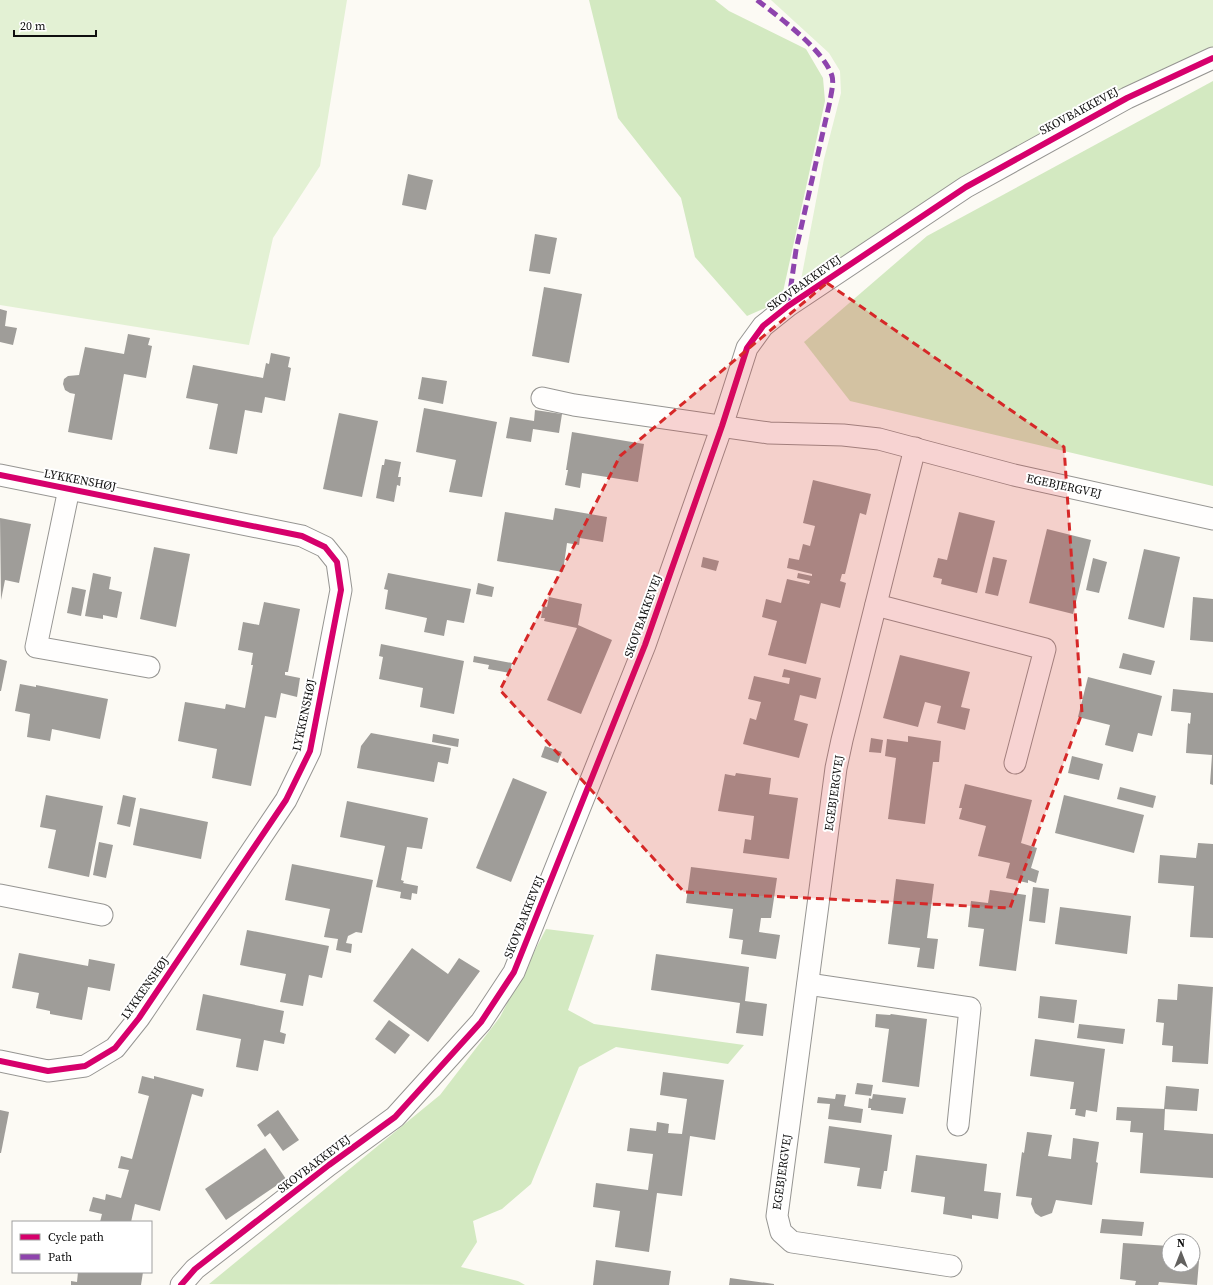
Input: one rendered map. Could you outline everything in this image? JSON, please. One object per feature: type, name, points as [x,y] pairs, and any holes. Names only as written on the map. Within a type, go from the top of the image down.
[{"type":"street","name":"SKOVBAKKEVEJ","points":[[181,1285],[201,1265],[329,1165],[396,1117],[481,1022],[514,972],[645,645],[722,426],[747,348],[763,326],[788,306],[966,187],[1127,98],[1213,58]]},
{"type":"street","points":[[542,398],[574,405],[722,426]]},
{"type":"street","name":"EGEBJERGVEJ","points":[[722,426],[769,433],[878,439],[1014,475],[1213,519]]},
{"type":"street","name":"EGEBJERGVEJ","points":[[915,448],[836,768],[776,1216],[781,1232],[792,1242],[951,1266]]},
{"type":"street","name":"LYKKENSHØJ","points":[[0,475],[302,536],[325,547],[337,562],[341,590],[310,751],[286,800],[139,1018],[115,1048],[85,1066],[48,1071],[0,1061]]},
{"type":"street","name":"LYKKENSHØJ","points":[[69,489],[36,647],[149,667]]},
{"type":"street","points":[[876,605],[1045,649],[1015,762]]},
{"type":"street","points":[[0,895],[102,915]]},
{"type":"street","points":[[808,984],[970,1008],[958,1125]]},
{"type":"highlighted area","points":[[827,283],[1064,447],[1082,713],[1010,908],[684,892],[500,690],[620,456]]},
{"type":"green space","points":[[0,0],[347,0],[320,166],[273,238],[249,345],[0,305]]},
{"type":"green space","points":[[589,0],[715,0],[729,11],[806,49],[823,78],[825,101],[781,301],[747,316],[695,257],[681,198],[618,118]]},
{"type":"green space","points":[[771,0],[1213,0],[1213,47],[1110,96],[896,222],[800,285],[824,159],[841,93],[840,71],[829,53]]},
{"type":"green space","points":[[1213,81],[1213,486],[850,401],[804,342],[927,236]]},
{"type":"green space","points":[[546,929],[594,935],[568,1010],[594,1024],[744,1045],[728,1064],[616,1047],[579,1067],[531,1184],[502,1209],[473,1221],[477,1242],[461,1267],[518,1281],[525,1285],[209,1284],[440,1095],[500,1017]]},
{"type":"building","points":[[408,174],[433,180],[426,210],[402,205]]},
{"type":"building","points":[[535,234],[557,238],[550,274],[529,271]]},
{"type":"building","points":[[544,287],[582,294],[569,363],[532,356]]},
{"type":"building","points":[[0,309],[7,311],[5,326],[17,328],[13,345],[0,342]]},
{"type":"building","points":[[128,334],[150,338],[148,345],[152,346],[146,378],[124,374],[112,440],[68,432],[75,394],[65,390],[63,384],[64,379],[68,376],[79,375],[85,347],[124,354]]},
{"type":"building","points":[[271,353],[290,357],[288,367],[291,368],[285,401],[265,397],[262,413],[245,410],[237,454],[209,449],[218,404],[186,398],[193,365],[263,378],[266,363],[269,364]]},
{"type":"building","points":[[422,377],[447,381],[443,404],[418,399]]},
{"type":"building","points":[[424,408],[497,422],[482,497],[449,492],[456,460],[416,452]]},
{"type":"building","points":[[535,410],[562,414],[559,433],[533,429],[531,442],[506,438],[510,417],[534,421]]},
{"type":"building","points":[[339,413],[378,421],[362,497],[323,489]]},
{"type":"building","points":[[572,432],[644,444],[638,482],[582,473],[580,488],[565,485]]},
{"type":"building","points":[[385,459],[401,462],[398,477],[401,477],[400,486],[397,485],[394,502],[376,498],[382,465],[384,465]]},
{"type":"building","points":[[813,480],[871,494],[866,515],[860,513],[845,574],[842,574],[840,581],[846,583],[840,608],[821,603],[806,664],[768,655],[777,621],[762,617],[766,599],[781,603],[787,579],[809,584],[810,581],[797,578],[798,573],[812,576],[812,574],[787,568],[789,558],[799,560],[803,544],[810,546],[815,526],[803,523]]},
{"type":"building","points":[[555,508],[607,517],[603,542],[580,538],[579,545],[567,543],[563,572],[497,561],[505,512],[553,520]]},
{"type":"building","points":[[959,512],[995,521],[977,593],[941,584],[942,579],[933,577],[938,558],[947,560]]},
{"type":"building","points":[[0,518],[31,524],[19,583],[5,580],[1,600]]},
{"type":"building","points":[[1047,529],[1091,540],[1073,614],[1029,603]]},
{"type":"building","points":[[154,547],[190,554],[176,627],[140,619]]},
{"type":"building","points":[[1144,549],[1180,557],[1164,628],[1128,619]]},
{"type":"building","points":[[703,557],[719,561],[716,571],[701,567]]},
{"type":"building","points":[[993,557],[1007,560],[998,596],[985,593]]},
{"type":"building","points":[[1093,558],[1107,562],[1099,593],[1086,590]]},
{"type":"building","points":[[93,573],[111,577],[109,589],[122,592],[117,618],[103,615],[103,619],[85,616]]},
{"type":"building","points":[[388,573],[471,589],[464,623],[447,620],[444,636],[424,632],[427,618],[385,609],[388,590],[384,589]]},
{"type":"building","points":[[478,583],[494,587],[492,597],[476,594]]},
{"type":"building","points":[[72,587],[86,590],[81,616],[67,613]]},
{"type":"building","points":[[549,597],[582,604],[578,625],[612,640],[581,714],[547,700],[577,628],[544,621],[545,618],[541,618],[543,606],[547,607]]},
{"type":"building","points":[[1193,597],[1213,599],[1213,642],[1190,640]]},
{"type":"building","points":[[264,602],[300,609],[288,672],[285,672],[285,675],[300,678],[297,697],[281,693],[276,718],[265,716],[251,786],[212,778],[217,749],[178,741],[185,702],[225,709],[226,704],[245,708],[253,665],[251,665],[253,653],[238,650],[243,622],[259,625]]},
{"type":"building","points":[[381,644],[464,661],[454,714],[420,707],[423,688],[379,679],[383,657],[379,656]]},
{"type":"building","points":[[1123,653],[1155,661],[1151,675],[1119,668]]},
{"type":"building","points":[[900,655],[970,672],[961,707],[970,709],[965,730],[937,723],[941,706],[925,702],[918,727],[883,718]]},
{"type":"building","points":[[474,656],[512,663],[510,673],[488,669],[489,665],[473,662]]},
{"type":"building","points":[[0,659],[7,661],[1,691],[0,691]]},
{"type":"building","points":[[784,669],[821,678],[816,699],[800,695],[794,720],[808,724],[799,758],[743,744],[750,718],[756,720],[761,702],[748,699],[754,676],[789,684],[790,678],[782,677]]},
{"type":"building","points":[[1088,677],[1162,696],[1152,736],[1138,733],[1133,752],[1105,745],[1110,725],[1078,717]]},
{"type":"building","points":[[20,684],[36,687],[36,685],[108,699],[100,739],[52,729],[50,741],[27,737],[30,714],[15,711]]},
{"type":"building","points":[[1173,689],[1213,693],[1213,785],[1210,784],[1212,755],[1186,753],[1188,723],[1190,724],[1191,713],[1171,711]]},
{"type":"building","points":[[371,733],[451,748],[448,764],[438,762],[434,782],[357,768],[361,746]]},
{"type":"building","points":[[433,734],[459,739],[458,747],[432,742]]},
{"type":"building","points":[[908,736],[941,741],[939,762],[933,762],[925,824],[888,819],[896,758],[885,756],[887,739],[908,742]]},
{"type":"building","points":[[871,738],[883,740],[881,753],[869,752]]},
{"type":"building","points":[[545,746],[562,752],[558,763],[541,757]]},
{"type":"building","points":[[1072,756],[1103,764],[1099,780],[1068,773]]},
{"type":"building","points":[[736,773],[771,778],[769,794],[798,798],[789,859],[743,853],[745,839],[751,840],[754,816],[718,811],[725,774],[735,776]]},
{"type":"building","points":[[513,778],[547,792],[511,882],[476,868]]},
{"type":"building","points":[[965,784],[1032,800],[1021,843],[1037,848],[1031,868],[1039,871],[1036,883],[1028,880],[1028,883],[1006,878],[1010,863],[978,856],[986,826],[959,819],[962,808],[959,808]]},
{"type":"building","points":[[1120,787],[1156,796],[1153,808],[1117,799]]},
{"type":"building","points":[[46,795],[103,806],[89,877],[48,868],[56,830],[40,827]]},
{"type":"building","points":[[123,795],[136,798],[130,827],[117,824]]},
{"type":"building","points":[[1064,795],[1144,815],[1134,853],[1055,833]]},
{"type":"building","points":[[347,801],[428,818],[422,849],[407,847],[401,880],[404,881],[403,883],[418,886],[417,894],[412,893],[411,900],[400,898],[401,892],[376,887],[385,846],[340,837]]},
{"type":"building","points":[[140,808],[208,822],[201,859],[133,845]]},
{"type":"building","points":[[99,842],[113,845],[106,878],[93,875]]},
{"type":"building","points":[[1198,843],[1213,844],[1213,938],[1190,937],[1194,886],[1158,883],[1160,855],[1196,858]]},
{"type":"building","points":[[292,864],[373,880],[362,933],[356,932],[348,936],[346,943],[352,944],[351,953],[336,950],[338,939],[324,937],[330,909],[285,900]]},
{"type":"building","points":[[691,867],[777,878],[771,918],[761,918],[759,932],[780,935],[776,959],[741,954],[743,940],[729,938],[733,909],[686,903]]},
{"type":"building","points":[[896,879],[934,884],[927,938],[938,939],[934,969],[917,967],[920,948],[888,944]]},
{"type":"building","points":[[1033,887],[1049,889],[1045,923],[1029,921]]},
{"type":"building","points":[[990,890],[1026,895],[1016,971],[979,966],[984,929],[968,927],[971,901],[988,903]]},
{"type":"building","points":[[1060,907],[1131,916],[1127,954],[1055,944]]},
{"type":"building","points":[[247,930],[329,946],[322,978],[309,975],[303,1006],[280,1002],[286,974],[240,965]]},
{"type":"building","points":[[412,948],[448,974],[459,958],[480,971],[428,1042],[373,1001]]},
{"type":"building","points":[[19,953],[88,966],[89,959],[115,964],[110,991],[88,987],[82,1020],[50,1014],[50,1011],[36,1008],[39,993],[12,988]]},
{"type":"building","points":[[656,954],[749,967],[745,1001],[767,1004],[763,1036],[736,1033],[740,1003],[651,990]]},
{"type":"building","points":[[1178,984],[1213,987],[1208,1064],[1172,1062],[1173,1046],[1162,1045],[1164,1023],[1156,1022],[1158,999],[1177,1000]]},
{"type":"building","points":[[203,994],[284,1011],[280,1032],[286,1034],[284,1044],[264,1040],[258,1071],[236,1067],[241,1039],[196,1030]]},
{"type":"building","points":[[1040,996],[1077,1000],[1074,1023],[1038,1018]]},
{"type":"building","points":[[876,1014],[891,1014],[927,1019],[919,1087],[882,1082],[889,1029],[875,1027]]},
{"type":"building","points":[[389,1020],[410,1035],[395,1054],[375,1039]]},
{"type":"building","points":[[1079,1024],[1125,1029],[1123,1044],[1077,1038]]},
{"type":"building","points":[[1035,1039],[1105,1049],[1097,1112],[1086,1110],[1085,1117],[1075,1115],[1076,1109],[1070,1109],[1074,1082],[1030,1076]]},
{"type":"building","points":[[663,1072],[724,1080],[715,1140],[690,1136],[682,1196],[657,1193],[649,1252],[615,1247],[620,1211],[593,1207],[596,1183],[648,1190],[653,1154],[627,1151],[630,1128],[656,1131],[657,1122],[669,1124],[668,1133],[682,1134],[687,1099],[660,1095]]},
{"type":"building","points":[[142,1076],[154,1079],[154,1076],[204,1089],[202,1097],[192,1094],[160,1211],[135,1204],[131,1221],[100,1221],[102,1214],[89,1211],[93,1197],[105,1200],[106,1194],[121,1198],[129,1170],[118,1168],[121,1156],[132,1159],[149,1096],[138,1093]]},
{"type":"building","points":[[857,1083],[873,1085],[871,1096],[855,1094]]},
{"type":"building","points":[[1166,1086],[1199,1089],[1197,1111],[1164,1109]]},
{"type":"building","points":[[836,1094],[846,1095],[844,1106],[863,1109],[861,1123],[828,1119],[830,1104],[817,1103],[818,1097],[835,1099]]},
{"type":"building","points":[[873,1094],[906,1098],[903,1114],[871,1110],[871,1108],[868,1108],[869,1098],[872,1099]]},
{"type":"building","points":[[1117,1107],[1165,1109],[1164,1130],[1213,1134],[1213,1178],[1140,1173],[1143,1133],[1130,1132],[1131,1121],[1116,1120]]},
{"type":"building","points":[[0,1110],[9,1112],[1,1153],[0,1153]]},
{"type":"building","points":[[278,1110],[299,1140],[283,1151],[270,1133],[265,1137],[257,1125]]},
{"type":"building","points":[[829,1126],[892,1135],[887,1171],[884,1171],[881,1189],[857,1186],[860,1168],[824,1163]]},
{"type":"building","points":[[1027,1132],[1052,1135],[1048,1156],[1071,1159],[1073,1138],[1099,1142],[1096,1162],[1098,1163],[1092,1205],[1056,1200],[1052,1213],[1041,1217],[1035,1213],[1031,1204],[1032,1198],[1016,1196],[1022,1152],[1024,1153]]},
{"type":"building","points":[[265,1148],[286,1179],[226,1220],[205,1189]]},
{"type":"building","points":[[916,1155],[987,1164],[984,1191],[1001,1193],[998,1219],[972,1215],[972,1219],[943,1214],[945,1197],[911,1192]]},
{"type":"building","points":[[1102,1219],[1144,1222],[1142,1236],[1100,1233]]},
{"type":"building","points":[[1123,1243],[1161,1245],[1161,1273],[1198,1273],[1197,1285],[1159,1282],[1158,1285],[1135,1285],[1136,1281],[1120,1279]]},
{"type":"building","points":[[596,1260],[671,1271],[669,1285],[593,1285]]},
{"type":"building","points":[[78,1273],[143,1273],[141,1285],[71,1285],[71,1281],[77,1282]]},
{"type":"building","points":[[730,1278],[774,1284],[774,1285],[729,1285]]},
{"type":"marked path","points":[[757,0],[811,45],[827,66],[833,79],[830,101],[796,250],[788,306]]},
{"type":"cycle path","points":[[181,1285],[195,1269],[329,1165],[395,1117],[481,1022],[514,972],[645,645],[722,426],[747,348],[763,326],[788,306],[966,187],[1127,98],[1213,58]]},
{"type":"cycle path","points":[[0,475],[302,536],[325,547],[337,562],[341,590],[310,751],[286,800],[139,1018],[115,1048],[85,1066],[48,1071],[0,1061]]}]
